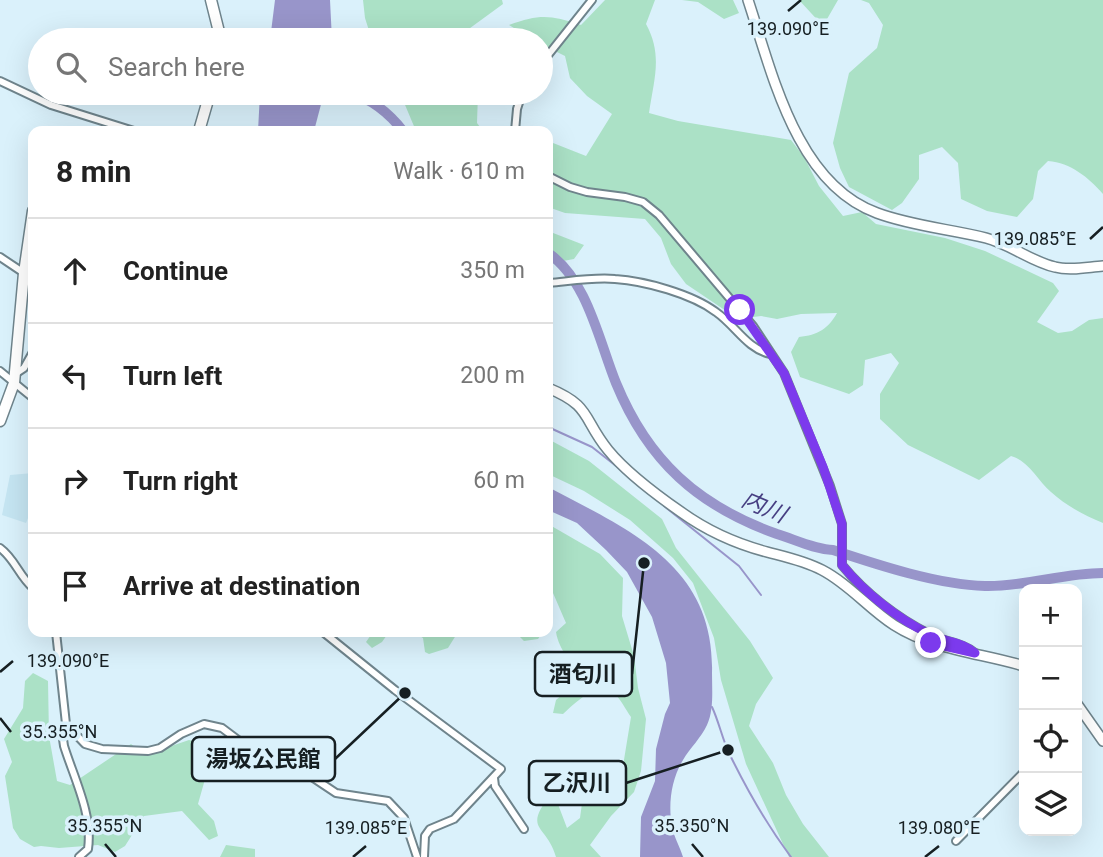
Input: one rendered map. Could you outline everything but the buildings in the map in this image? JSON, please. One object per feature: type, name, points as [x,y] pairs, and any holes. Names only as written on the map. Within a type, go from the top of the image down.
[{"type":"main road","points":[[211,0],[218,28]]},
{"type":"main road","points":[[201,126],[207,105]]},
{"type":"main road","points":[[0,421],[15,379],[28,245]]},
{"type":"street","points":[[553,49],[592,0]]},
{"type":"street","points":[[748,0],[790,121],[815,163],[844,194],[876,213],[1001,242],[1054,267],[1065,269],[1103,266]]},
{"type":"street","points":[[0,80],[28,94]]},
{"type":"street","points":[[51,105],[118,126]]},
{"type":"street","points":[[515,126],[518,105]]},
{"type":"street","points":[[553,178],[587,192],[634,199],[659,215],[752,326],[784,373],[840,514],[844,542],[842,565],[866,591],[890,609],[930,635],[969,648],[975,653]]},
{"type":"street","points":[[0,257],[24,273]]},
{"type":"street","points":[[553,282],[614,278],[687,297],[714,310],[747,342],[762,352],[771,354]]},
{"type":"street","points":[[15,379],[28,361]]},
{"type":"street","points":[[0,371],[15,379],[28,393]]},
{"type":"street","points":[[553,390],[574,400],[608,451],[680,512],[733,541],[803,561],[823,570],[893,624],[912,635],[931,643],[1019,665]]},
{"type":"street","points":[[0,548],[10,555],[28,584]]},
{"type":"street","points":[[56,637],[64,716],[68,728],[91,747],[148,751],[160,748],[204,723],[222,727],[278,770],[312,776],[336,793],[388,801],[404,818],[417,857]]},
{"type":"street","points":[[329,637],[380,679],[501,769],[454,819],[430,829],[425,836],[424,857]]},
{"type":"street","points":[[1081,710],[1103,741]]},
{"type":"street","points":[[68,728],[63,739],[82,801],[89,840],[88,849],[79,857]]},
{"type":"street","points":[[956,841],[1023,773]]},
{"type":"street","points":[[494,778],[495,786],[524,829]]},
{"type":"shaded area","points":[[275,0],[330,0],[331,28],[272,28]]},
{"type":"shaded area","points":[[259,105],[321,105],[315,126],[258,126]]},
{"type":"shaded area","points":[[28,473],[26,523],[2,515],[10,475]]},
{"type":"shaded area","points":[[553,490],[636,536],[683,578],[699,604],[709,636],[712,700],[707,725],[679,768],[671,792],[672,827],[683,857],[640,857],[641,817],[655,781],[656,749],[670,703],[666,663],[652,617],[627,572],[577,523],[553,512]]},
{"type":"green space","points":[[363,0],[502,0],[503,4],[470,28],[368,28]]},
{"type":"green space","points":[[605,0],[655,0],[646,24],[656,57],[649,113],[678,121],[791,140],[804,157],[819,186],[843,216],[862,212],[876,224],[945,238],[985,251],[1053,283],[1059,291],[1037,322],[1058,333],[1072,331],[1089,320],[1103,318],[1103,523],[1062,501],[1017,458],[1011,456],[979,480],[908,445],[880,419],[880,394],[899,363],[891,353],[865,360],[863,385],[849,394],[800,377],[791,352],[799,337],[822,330],[837,313],[801,314],[777,319],[761,316],[738,319],[686,284],[671,264],[661,238],[645,219],[565,213],[553,209],[553,143],[586,156],[612,114],[587,96],[570,78],[565,56],[553,50],[553,28],[514,28],[509,25],[545,17],[581,25]]},
{"type":"green space","points":[[682,0],[733,0],[739,13],[724,19],[698,2]]},
{"type":"green space","points":[[799,0],[838,0],[823,26]]},
{"type":"green space","points":[[861,0],[1103,0],[1103,194],[1078,172],[1048,161],[1038,171],[1033,199],[1017,217],[987,211],[961,199],[958,163],[942,147],[919,155],[919,179],[902,203],[892,210],[849,187],[833,143],[849,73],[877,48],[883,25],[869,3]]},
{"type":"green space","points":[[405,105],[478,105],[479,126],[414,126]]},
{"type":"green space","points":[[553,233],[584,245],[574,259],[563,261],[553,251]]},
{"type":"green space","points":[[553,442],[589,461],[662,519],[676,548],[750,641],[773,678],[756,704],[749,726],[773,763],[786,795],[803,824],[829,857],[789,857],[746,764],[721,680],[714,638],[693,583],[673,558],[630,520],[584,491],[553,476]]},
{"type":"green space","points":[[553,527],[600,554],[623,578],[622,616],[634,656],[646,719],[641,771],[634,792],[611,816],[590,845],[601,857],[556,857],[537,821],[553,791],[567,828],[580,818],[583,796],[572,789],[575,773],[611,783],[622,772],[631,717],[614,693],[600,689],[586,695],[563,714],[553,713],[556,700],[579,680],[556,632],[566,623],[553,593]]},
{"type":"green space","points":[[370,637],[386,637],[372,648],[366,642]]},
{"type":"green space","points":[[455,637],[448,648],[429,654],[425,652],[423,638]]},
{"type":"green space","points":[[520,637],[539,637],[538,639],[524,641]]},
{"type":"green space","points":[[33,673],[48,681],[49,736],[57,781],[70,785],[131,744],[145,755],[189,740],[210,746],[211,758],[198,804],[214,821],[218,836],[209,840],[182,811],[144,816],[125,846],[115,852],[98,845],[34,847],[20,839],[13,828],[5,776],[12,762],[4,739],[23,708],[25,681]]},
{"type":"green space","points":[[226,845],[255,849],[255,857],[220,857]]},
{"type":"waterway","name":"内川","points":[[376,105],[399,126]]},
{"type":"waterway","name":"内川","points":[[553,257],[573,278],[582,294],[616,383],[644,436],[660,458],[679,477],[723,510],[805,544],[948,582],[1000,586],[1103,573]]},
{"type":"waterway","points":[[553,429],[592,447],[625,473]]},
{"type":"waterway","points":[[664,506],[739,566],[761,595]]},
{"type":"waterway","points":[[712,707],[743,780],[791,857]]},
{"type":"place","name":"酒匂川","points":[[644,563]]},
{"type":"place","name":"湯坂公民館","points":[[405,693]]},
{"type":"place","name":"乙沢川","points":[[728,750]]},
{"type":"route","points":[[740,310],[784,373],[823,467],[842,524],[842,565],[866,591],[890,609],[930,635],[969,648],[975,653],[931,643]]}]
